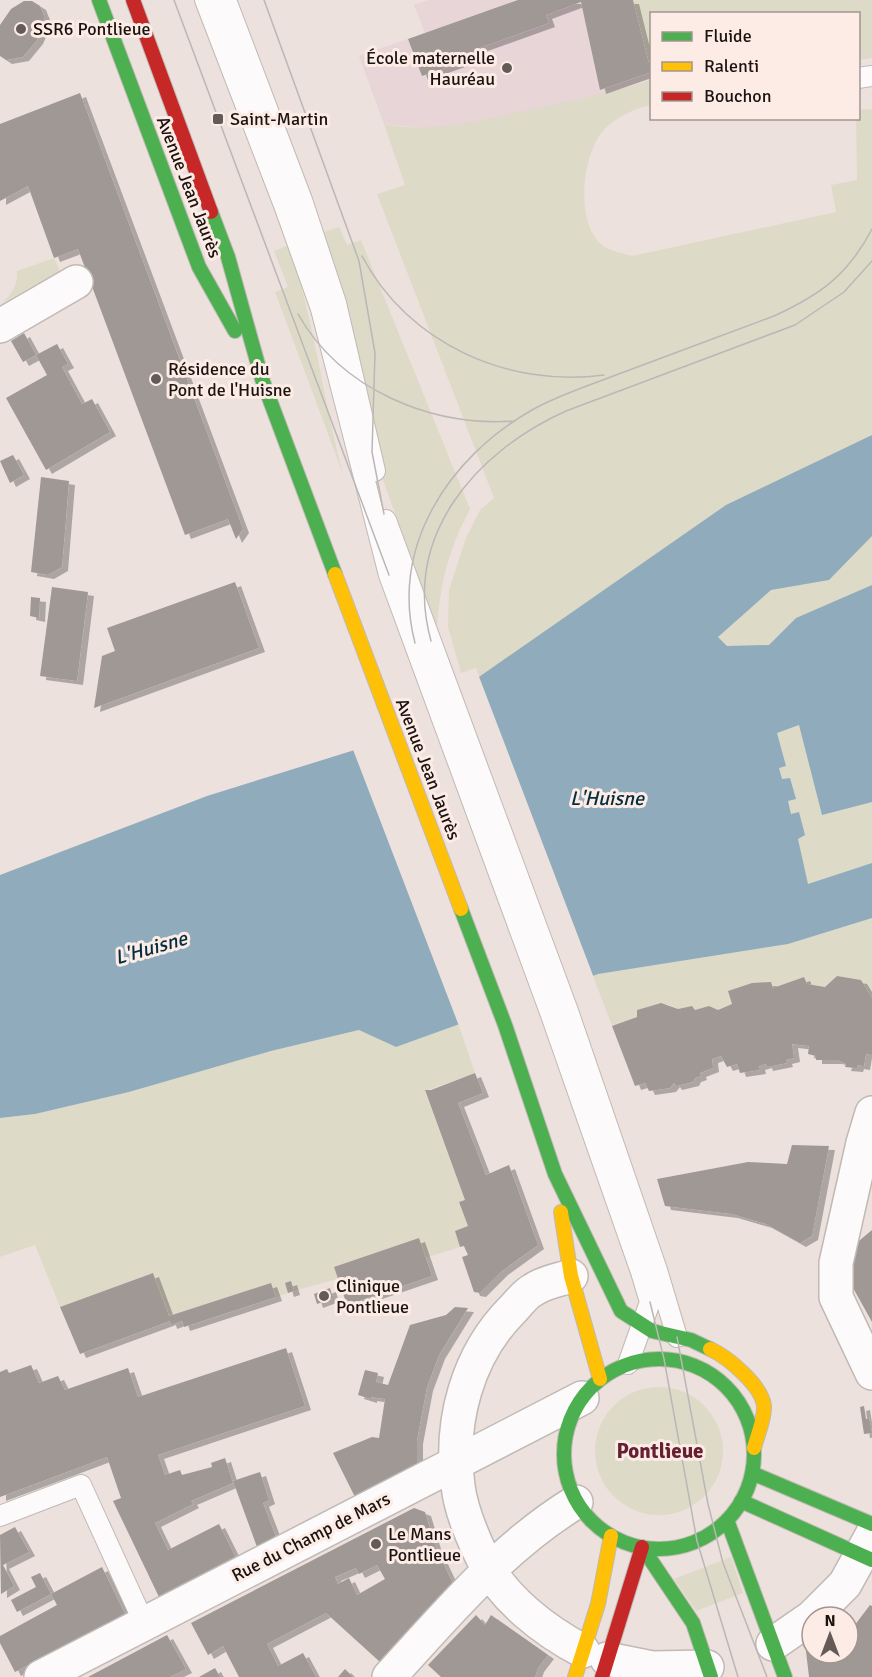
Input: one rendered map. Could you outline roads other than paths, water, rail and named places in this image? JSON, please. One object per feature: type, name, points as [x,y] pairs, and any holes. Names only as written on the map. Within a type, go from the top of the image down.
[{"type":"main road","name":"Avenue Jean Jaurès","points":[[99,0],[200,267],[262,379]]},
{"type":"main road","name":"Avenue Jean Jaurès","points":[[133,0],[228,257],[262,379],[505,1025],[555,1174],[621,1311],[642,1326]]},
{"type":"main road","name":"Avenue Jean Jaurès","points":[[555,1174],[591,1389]]},
{"type":"main road","points":[[642,1326],[690,1340],[722,1354],[752,1382],[764,1406],[754,1448],[752,1473],[741,1501],[727,1520],[711,1533],[682,1546],[642,1547],[611,1536],[594,1524],[576,1502],[565,1469],[564,1447],[568,1425],[591,1389],[628,1364],[650,1360],[673,1360],[692,1365],[712,1376],[740,1404],[750,1426],[754,1448]]},
{"type":"main road","points":[[752,1473],[872,1524]]},
{"type":"main road","points":[[741,1501],[869,1550]]},
{"type":"main road","points":[[727,1520],[785,1677]]},
{"type":"main road","points":[[592,1666],[598,1604],[611,1536]]},
{"type":"main road","points":[[592,1666],[642,1547]]},
{"type":"main road","points":[[642,1547],[693,1623],[709,1672]]},
{"type":"street","points":[[0,326],[76,282]]},
{"type":"street","points":[[872,1113],[836,1263],[836,1297],[872,1373]]},
{"type":"street","points":[[572,1276],[532,1290],[497,1325],[478,1356],[463,1395],[457,1424],[455,1462],[466,1520],[489,1569],[523,1610],[566,1642],[592,1666],[709,1672]]},
{"type":"street","name":"Rue du Champ de Mars","points":[[41,1677],[591,1389]]},
{"type":"street","points":[[389,1677],[489,1569],[549,1518],[576,1502]]},
{"type":"street","points":[[824,1605],[845,1584],[869,1550]]},
{"type":"street","points":[[773,1644],[800,1625]]},
{"type":"lane","points":[[204,0],[285,208],[321,309],[389,575],[437,681]]},
{"type":"lane","points":[[226,0],[302,200],[336,303],[361,401],[384,514],[437,681],[559,1013],[657,1270],[677,1338]]},
{"type":"lane","points":[[559,1013],[650,1302],[628,1364]]},
{"type":"lane","points":[[0,1516],[81,1485],[144,1623]]},
{"type":"water","name":"L'Huisne","points":[[872,435],[872,536],[829,580],[771,590],[718,637],[727,646],[769,645],[796,618],[872,585],[872,802],[822,815],[799,725],[777,733],[786,766],[779,768],[782,779],[790,778],[796,799],[788,801],[791,814],[799,812],[805,835],[798,839],[808,884],[872,863],[872,918],[788,944],[598,974],[396,1047],[359,1030],[271,1051],[129,1092],[35,1114],[0,1118],[0,875],[207,796],[454,719],[466,686],[726,505]]},
{"type":"tram line","points":[[174,0],[389,575]]},
{"type":"tram line","points":[[264,0],[359,261],[375,353],[372,452],[384,514]]},
{"type":"tram line","points":[[415,643],[409,607],[411,572],[419,539],[433,508],[452,479],[475,453],[502,430],[532,410],[553,400],[774,316],[805,300],[843,271],[872,229]]},
{"type":"tram line","points":[[362,256],[382,287],[406,314],[434,336],[465,353],[498,366],[533,374],[568,377],[604,375]]},
{"type":"tram line","points":[[431,641],[425,603],[427,567],[437,533],[454,502],[476,474],[502,449],[533,428],[566,411],[795,325],[844,292],[872,261]]},
{"type":"tram line","points":[[298,314],[316,341],[338,364],[363,383],[391,398],[421,410],[452,418],[515,421]]},
{"type":"tram line","points":[[650,1302],[664,1359],[697,1541],[738,1677]]},
{"type":"tram line","points":[[677,1337],[708,1504],[723,1563],[767,1677]]},
{"type":"place","name":"SSR6 Pontlieue","points":[[21,29]]},
{"type":"place","name":"École maternelle Hauréau","points":[[507,68]]},
{"type":"place","name":"Saint-Martin","points":[[218,119]]},
{"type":"place","name":"Résidence du Pont de l'Huisne","points":[[156,379]]},
{"type":"place","name":"Clinique Pontlieue","points":[[324,1296]]},
{"type":"place","name":"Le Mans Pontlieue","points":[[376,1544]]},
{"type":"district","name":"Pontlieue","points":[[660,1451]]}]
